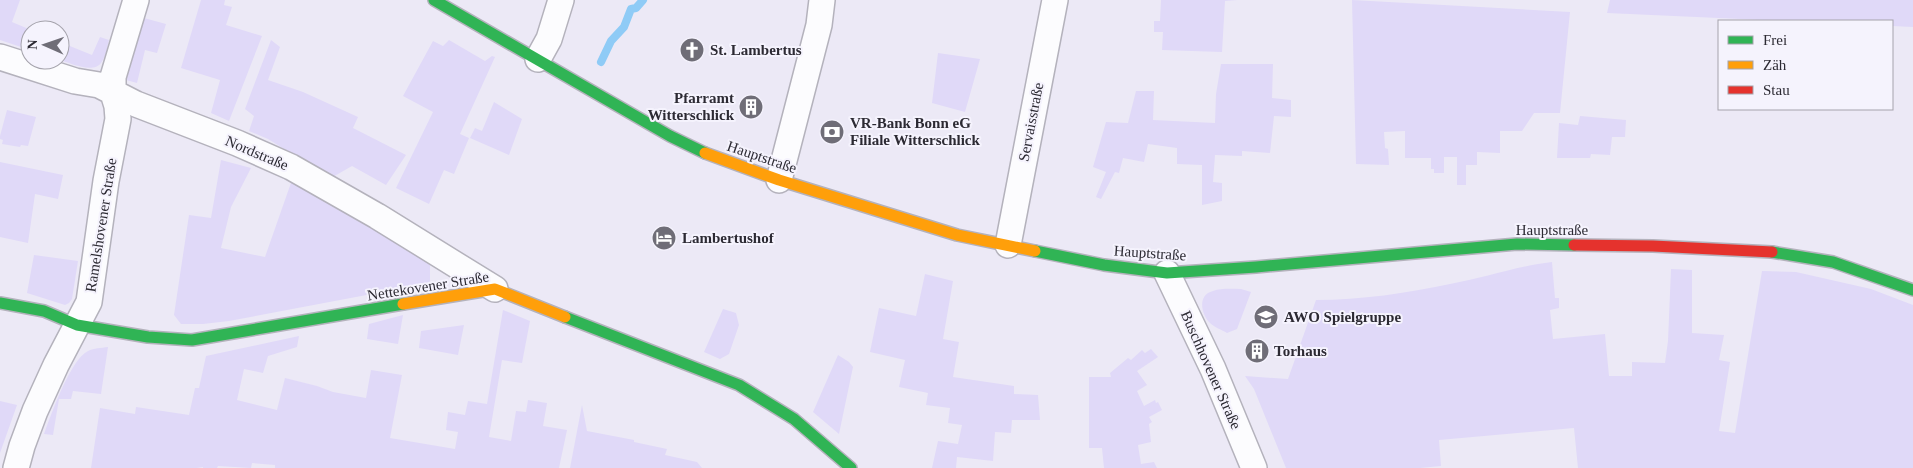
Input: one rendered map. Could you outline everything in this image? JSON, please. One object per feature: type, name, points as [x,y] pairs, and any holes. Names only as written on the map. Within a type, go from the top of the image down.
[{"type":"main road","name":"Hauptstraße","points":[[434,0],[670,136],[716,158],[779,180],[957,235],[1118,268],[1167,273],[1256,268],[1517,244],[1653,246],[1786,254],[1833,262],[1913,290]]},
{"type":"main road","name":"Nettekovener Straße","points":[[0,303],[44,311],[77,325],[148,337],[205,339],[495,289],[738,385],[794,419],[851,468]]},
{"type":"street","name":"Ramelshovener Straße","points":[[16,468],[35,411],[89,302],[106,181],[118,119],[113,77],[136,0]]},
{"type":"street","points":[[538,59],[549,39],[561,0]]},
{"type":"street","points":[[779,180],[819,25],[822,0]]},
{"type":"street","name":"Servaisstraße","points":[[1008,244],[1055,0]]},
{"type":"street","name":"Nordstraße","points":[[0,57],[75,81],[99,85],[136,104],[237,143],[291,167],[377,216],[495,289]]},
{"type":"street","name":"Buschhovener Straße","points":[[1167,273],[1213,369],[1254,468]]},
{"type":"shaded area","points":[[0,0],[20,0],[12,22],[20,25],[20,47],[0,40]]},
{"type":"shaded area","points":[[201,0],[225,0],[224,5],[232,7],[226,25],[262,36],[229,121],[211,113],[220,80],[181,68]]},
{"type":"shaded area","points":[[1161,0],[1237,0],[1225,1],[1222,52],[1162,50],[1163,32],[1154,32],[1154,21],[1160,21]]},
{"type":"shaded area","points":[[1352,0],[1570,12],[1560,113],[1534,113],[1522,131],[1500,131],[1500,153],[1477,152],[1477,165],[1466,165],[1466,185],[1457,185],[1457,157],[1444,157],[1444,173],[1434,173],[1434,169],[1431,169],[1431,158],[1405,158],[1405,131],[1384,132],[1389,165],[1356,164]]},
{"type":"shaded area","points":[[1610,0],[1913,0],[1913,27],[1893,26],[1893,20],[1761,20],[1607,13]]},
{"type":"shaded area","points":[[144,18],[166,24],[157,53],[145,50],[137,83],[126,80]]},
{"type":"shaded area","points":[[100,37],[109,40],[104,58],[101,63],[93,68],[70,63],[70,46],[92,55]]},
{"type":"shaded area","points":[[271,40],[280,47],[268,80],[303,92],[358,117],[353,128],[406,155],[386,185],[352,166],[331,178],[268,139],[249,131],[254,116],[245,109]]},
{"type":"shaded area","points":[[449,40],[485,61],[492,56],[495,57],[460,134],[469,138],[454,174],[444,170],[429,204],[396,188],[433,112],[403,96],[433,41],[443,46]]},
{"type":"shaded area","points":[[938,53],[980,59],[965,112],[932,103]]},
{"type":"shaded area","points":[[1221,64],[1273,64],[1272,98],[1291,100],[1291,117],[1274,116],[1270,153],[1242,151],[1242,156],[1215,155],[1213,182],[1222,183],[1222,201],[1202,205],[1202,165],[1177,164],[1177,148],[1148,144],[1144,162],[1123,158],[1119,173],[1115,172],[1101,199],[1096,197],[1106,172],[1093,167],[1106,122],[1128,123],[1136,91],[1154,91],[1153,120],[1215,123],[1216,94]]},
{"type":"shaded area","points":[[494,102],[522,119],[509,155],[470,138],[475,128],[482,131]]},
{"type":"shaded area","points":[[7,110],[36,117],[28,146],[21,145],[20,147],[2,144],[3,140],[0,139],[0,136]]},
{"type":"shaded area","points":[[1580,116],[1626,120],[1625,137],[1612,137],[1610,155],[1591,154],[1590,158],[1557,158],[1559,123],[1578,125]]},
{"type":"shaded area","points":[[221,160],[251,168],[231,207],[221,248],[265,257],[292,180],[430,260],[430,283],[229,321],[181,324],[174,315],[189,215],[211,218]]},
{"type":"shaded area","points":[[0,162],[63,175],[58,199],[35,194],[28,243],[0,237]]},
{"type":"shaded area","points":[[34,255],[78,261],[72,299],[69,303],[65,305],[27,293]]},
{"type":"shaded area","points":[[1552,262],[1555,298],[1559,298],[1559,308],[1550,310],[1553,339],[1605,334],[1609,376],[1632,376],[1632,362],[1665,363],[1668,341],[1671,269],[1692,270],[1692,333],[1724,335],[1719,360],[1730,362],[1719,431],[1735,433],[1762,271],[1796,272],[1871,289],[1913,305],[1913,468],[1578,468],[1574,428],[1439,440],[1441,466],[1420,468],[1286,468],[1254,389],[1245,376],[1288,379],[1316,300],[1350,299],[1401,293]]},
{"type":"shaded area","points":[[925,274],[953,281],[943,339],[959,342],[953,377],[1014,386],[1014,394],[1038,395],[1040,420],[1012,420],[1011,433],[995,432],[993,461],[957,457],[956,468],[932,468],[938,441],[958,444],[962,425],[948,423],[950,408],[926,405],[928,393],[899,387],[905,360],[870,352],[879,308],[916,316]]},
{"type":"shaded area","points":[[1241,289],[1251,292],[1237,329],[1227,333],[1210,323],[1204,315],[1203,301],[1208,293],[1216,290]]},
{"type":"shaded area","points":[[723,309],[736,313],[739,325],[729,354],[720,359],[704,352]]},
{"type":"shaded area","points":[[503,310],[530,321],[522,363],[502,360],[489,437],[511,441],[516,411],[526,412],[528,400],[547,403],[543,426],[567,430],[559,468],[275,468],[275,465],[252,463],[251,468],[218,466],[217,468],[91,468],[100,408],[135,414],[136,407],[189,415],[195,388],[199,388],[206,356],[299,336],[297,347],[268,356],[263,373],[244,369],[237,400],[277,410],[285,378],[333,392],[366,398],[371,370],[402,375],[390,438],[455,449],[458,432],[446,430],[448,412],[465,415],[468,401],[487,404]]},
{"type":"shaded area","points":[[403,315],[398,344],[367,339],[369,324]]},
{"type":"shaded area","points":[[464,325],[458,355],[419,348],[421,331]]},
{"type":"shaded area","points":[[108,347],[101,394],[73,391],[71,399],[59,399],[53,435],[44,434],[68,376],[81,356],[88,351]]},
{"type":"shaded area","points":[[1151,349],[1158,357],[1137,371],[1147,385],[1137,391],[1144,406],[1155,400],[1162,410],[1149,417],[1152,422],[1149,424],[1151,442],[1138,445],[1141,464],[1154,462],[1157,468],[1104,468],[1102,448],[1089,448],[1089,377],[1111,377],[1110,373],[1128,358],[1131,360],[1142,350],[1145,353]]},
{"type":"shaded area","points":[[838,355],[853,367],[839,434],[813,412]]},
{"type":"shaded area","points":[[0,401],[17,405],[0,453]]},
{"type":"shaded area","points":[[582,405],[587,431],[634,440],[634,442],[667,449],[665,455],[697,462],[702,468],[570,468]]},
{"type":"waterway","points":[[601,62],[611,41],[624,27],[631,9],[636,8],[643,0]]},
{"type":"traffic: fast","points":[[434,0],[670,136],[705,153]]},
{"type":"traffic: fast","points":[[1035,251],[1104,265],[1167,273],[1517,244],[1574,245]]},
{"type":"traffic: fast","points":[[1772,252],[1833,262],[1913,290]]},
{"type":"traffic: fast","points":[[0,303],[44,311],[77,325],[148,337],[192,340],[403,304]]},
{"type":"traffic: fast","points":[[565,317],[739,385],[794,419],[851,468]]},
{"type":"traffic: slow","points":[[705,153],[779,180],[957,235],[1035,251]]},
{"type":"traffic: slow","points":[[403,304],[495,289],[565,317]]},
{"type":"traffic: jam","points":[[1574,245],[1653,246],[1772,252]]},
{"type":"place","name":"St. Lambertus","points":[[692,50]]},
{"type":"place","name":"Pfarramt Witterschlick","points":[[751,107]]},
{"type":"place","name":"VR-Bank Bonn eG Filiale Witterschlick","points":[[832,132]]},
{"type":"place","name":"Lambertushof","points":[[664,238]]},
{"type":"place","name":"AWO Spielgruppe","points":[[1266,317]]},
{"type":"place","name":"Torhaus","points":[[1257,351]]}]
